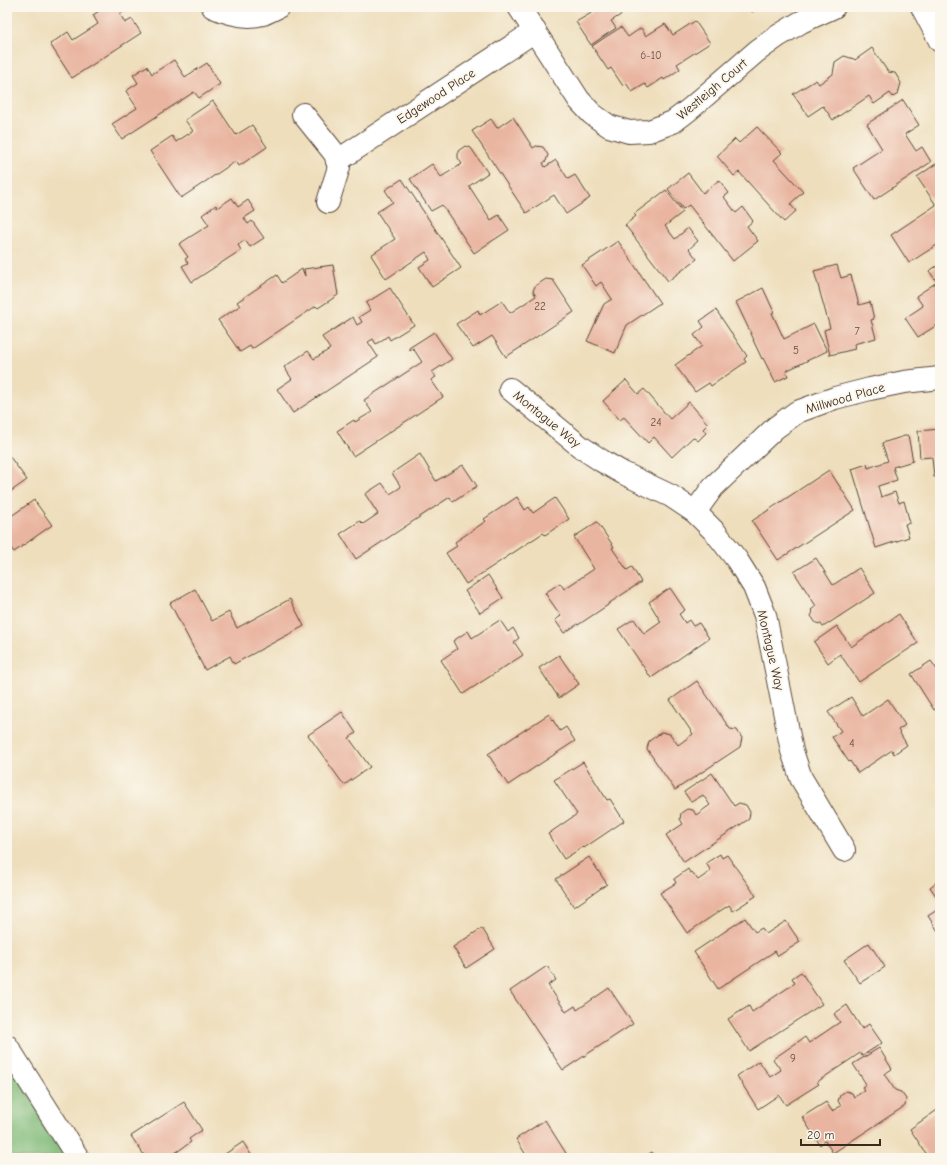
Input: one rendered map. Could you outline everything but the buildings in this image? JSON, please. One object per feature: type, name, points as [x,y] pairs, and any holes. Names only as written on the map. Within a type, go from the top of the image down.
[{"type":"street","points":[[213,7],[225,13],[241,16],[264,14],[278,7]]},
{"type":"street","name":"Westleigh Court","points":[[519,7],[579,100],[592,114],[609,126],[629,132],[649,131],[673,122],[757,51],[778,36],[802,22],[834,7]]},
{"type":"street","points":[[922,7],[940,41]]},
{"type":"street","name":"Edgewood Place","points":[[337,161],[535,31]]},
{"type":"street","points":[[303,114],[335,154],[339,167],[328,202]]},
{"type":"street","name":"Millwood Place","points":[[695,512],[719,482],[775,428],[797,412],[835,398],[870,389],[904,382],[940,378]]},
{"type":"street","name":"Montague Way","points":[[510,389],[581,447],[602,461],[623,473],[671,496],[695,512],[716,533],[737,560],[754,587],[765,615],[792,751],[801,778],[844,850]]},
{"type":"street","points":[[7,1046],[78,1158]]},
{"type":"green space","points":[[7,1046],[78,1158],[7,1158]]}]
